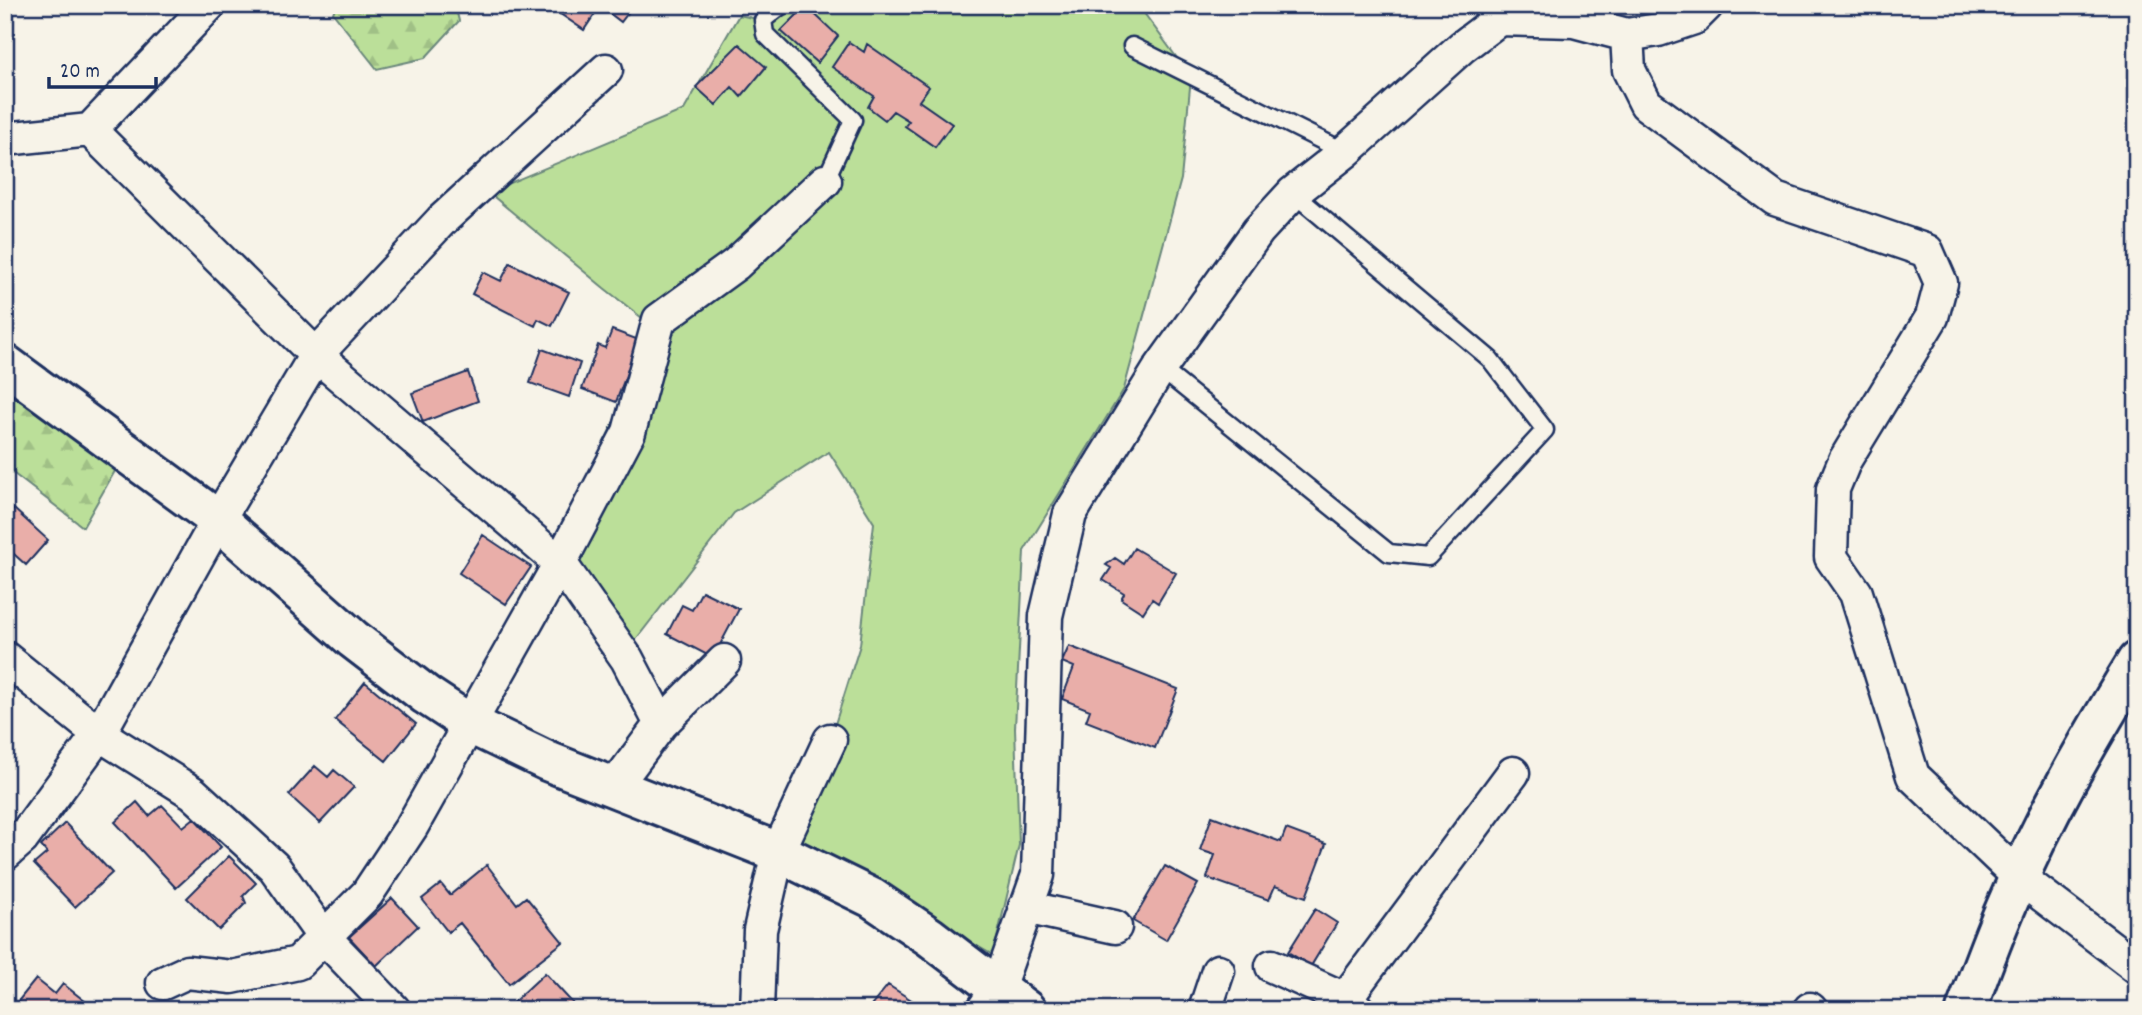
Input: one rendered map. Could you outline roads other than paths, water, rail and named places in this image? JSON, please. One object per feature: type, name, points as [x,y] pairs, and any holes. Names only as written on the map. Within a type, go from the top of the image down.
[{"type":"street","points":[[5,139],[90,130],[209,5]]},
{"type":"street","points":[[5,364],[218,520],[353,639],[426,695],[470,723],[547,761],[778,852],[872,898],[930,937],[1002,1002],[1025,907],[1038,875],[1046,616],[1070,514],[1160,368],[1258,231],[1293,193],[1345,152],[1462,47],[1499,19],[1574,21],[1627,35],[1658,30],[1694,18],[1707,5]]},
{"type":"street","points":[[1627,35],[1629,70],[1646,104],[1775,199],[1927,251],[1941,283],[1932,317],[1845,460],[1833,489],[1831,557],[1856,593],[1913,776],[2020,877],[2137,967]]},
{"type":"street","points":[[5,854],[22,839],[100,734],[218,520],[316,355],[441,221],[606,70]]},
{"type":"street","points":[[90,130],[316,355],[560,563],[627,659],[661,724]]},
{"type":"street","points":[[163,983],[187,972],[232,977],[298,963],[367,894],[412,826],[560,563],[629,432],[659,320],[736,264],[825,181]]},
{"type":"street","points":[[5,658],[100,734],[203,802],[274,867],[323,936],[394,1010]]},
{"type":"street","points":[[615,786],[661,724],[724,661]]},
{"type":"street","points":[[1966,1010],[2020,877],[2055,804],[2137,661]]},
{"type":"street","points":[[757,1010],[760,930],[778,852],[830,740]]},
{"type":"street","points":[[1272,965],[1351,1004],[1513,772]]},
{"type":"street","points":[[1025,907],[1115,928]]},
{"type":"street","points":[[1205,1010],[1218,971]]},
{"type":"lane","points":[[782,5],[763,20],[765,34],[853,120],[825,181]]},
{"type":"lane","points":[[1132,46],[1345,152]]},
{"type":"lane","points":[[1160,368],[1389,553],[1428,557],[1545,430],[1490,359],[1293,193]]}]
